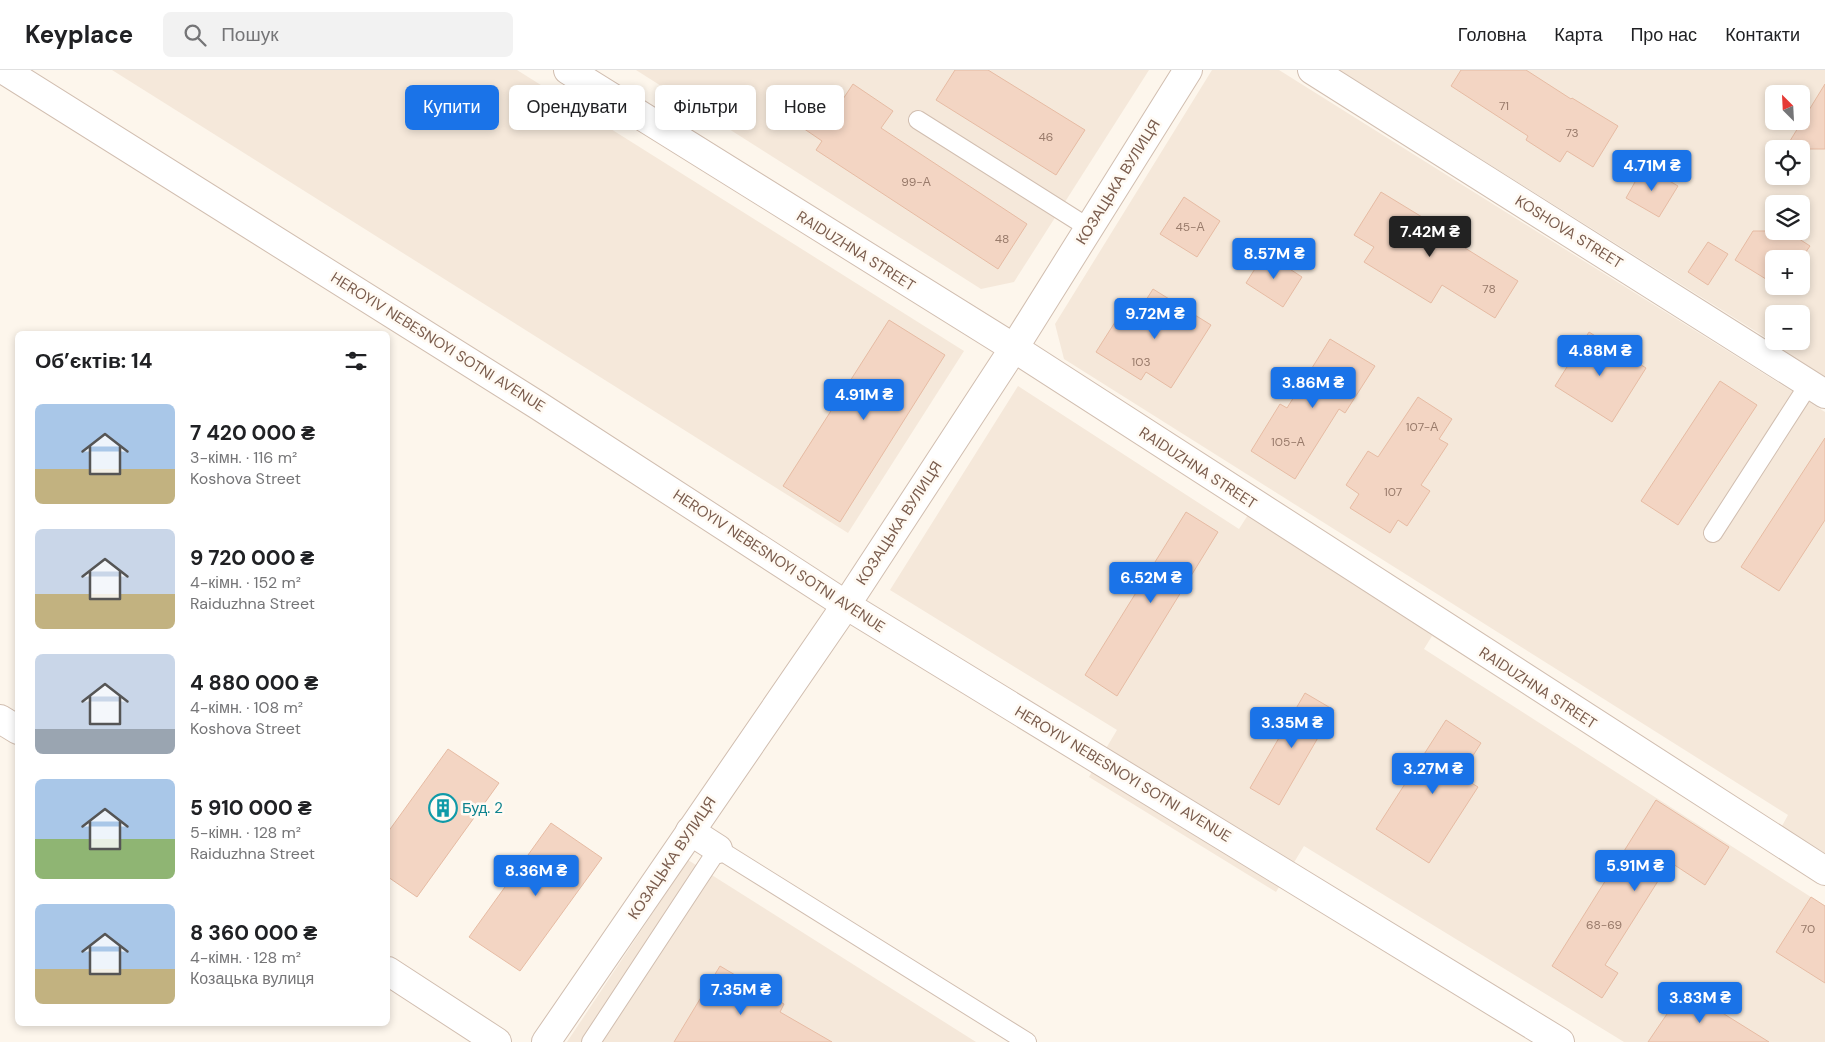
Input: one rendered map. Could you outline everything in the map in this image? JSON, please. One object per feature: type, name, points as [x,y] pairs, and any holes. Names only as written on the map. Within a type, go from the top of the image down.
[{"type":"street","name":"HEROYIV NEBESNOYI SOTNI AVENUE","points":[[4,70],[540,406],[846,606],[1560,1042]]},
{"type":"street","name":"RAIDUZHNA STREET","points":[[568,70],[1014,348],[1825,871]]},
{"type":"street","name":"КОЗАЦЬКА ВУЛИЦЯ","points":[[546,1042],[846,606],[1014,348],[1188,70]]},
{"type":"street","name":"KOSHOVA STREET","points":[[1312,70],[1817,389]]},
{"type":"street","points":[[0,719],[15,728]]},
{"type":"street","points":[[690,832],[718,849]]},
{"type":"street","points":[[390,972],[497,1042]]},
{"type":"lane","points":[[918,120],[1089,228]]},
{"type":"lane","points":[[1713,533],[1817,389]]},
{"type":"lane","points":[[590,1042],[718,849],[1027,1042]]},
{"type":"shaded area","points":[[112,70],[517,70],[541,85],[509,85],[509,130],[612,130],[964,351],[848,533]]},
{"type":"shaded area","points":[[636,70],[1149,70],[1014,282],[981,289],[731,130],[756,130],[756,85],[660,85]]},
{"type":"shaded area","points":[[1212,70],[1279,70],[1825,412],[1825,883],[1432,636],[1424,649],[1825,906],[1825,1042],[1624,1042],[1304,846],[1276,892],[1089,777],[1117,730],[890,590],[1018,386],[1239,529],[1260,496],[1782,826],[1788,815],[1064,359],[1055,324]]},
{"type":"shaded area","points":[[1339,70],[1825,70],[1825,393],[1776,361],[1783,350],[1810,350],[1810,305],[1765,305],[1765,337]]},
{"type":"shaded area","points":[[688,860],[976,1042],[567,1042]]},
{"type":"building","points":[[955,70],[988,70],[1085,130],[1056,175],[936,100]]},
{"type":"building","points":[[1461,70],[1526,70],[1618,126],[1593,167],[1567,151],[1560,162],[1526,140],[1528,136],[1451,86]]},
{"type":"building","points":[[853,84],[893,111],[881,128],[1027,224],[998,269],[816,150],[822,141],[806,130],[844,130],[844,98]]},
{"type":"building","points":[[1825,84],[1825,149],[1810,149],[1810,140],[1791,140],[1797,130],[1810,130],[1810,108]]},
{"type":"building","points":[[1644,166],[1678,186],[1659,217],[1626,198]]},
{"type":"building","points":[[1381,192],[1468,245],[1465,248],[1518,281],[1495,318],[1442,285],[1431,303],[1364,262],[1374,247],[1354,235]]},
{"type":"building","points":[[1184,197],[1220,221],[1197,257],[1160,234]]},
{"type":"building","points":[[1753,231],[1765,231],[1765,240],[1801,240],[1810,246],[1807,250],[1765,250],[1765,278],[1735,260]]},
{"type":"building","points":[[1708,242],[1728,254],[1708,285],[1688,272]]},
{"type":"building","points":[[1265,253],[1302,277],[1283,307],[1246,283]]},
{"type":"building","points":[[1153,289],[1211,325],[1171,388],[1146,372],[1141,380],[1096,352],[1117,319],[1129,327]]},
{"type":"building","points":[[889,320],[945,355],[840,522],[783,486]]},
{"type":"building","points":[[1589,332],[1646,368],[1612,422],[1555,386]]},
{"type":"building","points":[[1330,339],[1375,366],[1345,413],[1339,409],[1295,479],[1251,451],[1280,404],[1287,408]]},
{"type":"building","points":[[1720,381],[1757,405],[1678,525],[1641,501]]},
{"type":"building","points":[[1418,397],[1452,419],[1439,439],[1448,444],[1421,485],[1430,491],[1407,526],[1398,520],[1390,533],[1350,508],[1359,494],[1346,485],[1368,451],[1378,457]]},
{"type":"building","points":[[1825,438],[1825,520],[1779,591],[1741,567]]},
{"type":"building","points":[[1186,512],[1218,532],[1117,696],[1085,675]]},
{"type":"building","points":[[1305,693],[1334,710],[1279,805],[1250,788]]},
{"type":"building","points":[[1446,720],[1481,743],[1460,776],[1478,787],[1429,863],[1376,829]]},
{"type":"building","name":"Буд. 2","points":[[448,749],[499,783],[417,897],[390,878],[390,829]]},
{"type":"building","points":[[1656,800],[1729,847],[1705,885],[1670,862],[1605,965],[1618,973],[1602,998],[1552,966]]},
{"type":"building","points":[[551,823],[602,858],[520,971],[469,937]]},
{"type":"building","points":[[1811,897],[1825,906],[1825,983],[1776,952]]},
{"type":"building","points":[[720,966],[784,1004],[780,1012],[832,1042],[674,1042]]},
{"type":"building","points":[[1684,989],[1769,1042],[1648,1042]]},
{"type":"place","name":"Буд. 2","points":[[443,808]]}]
